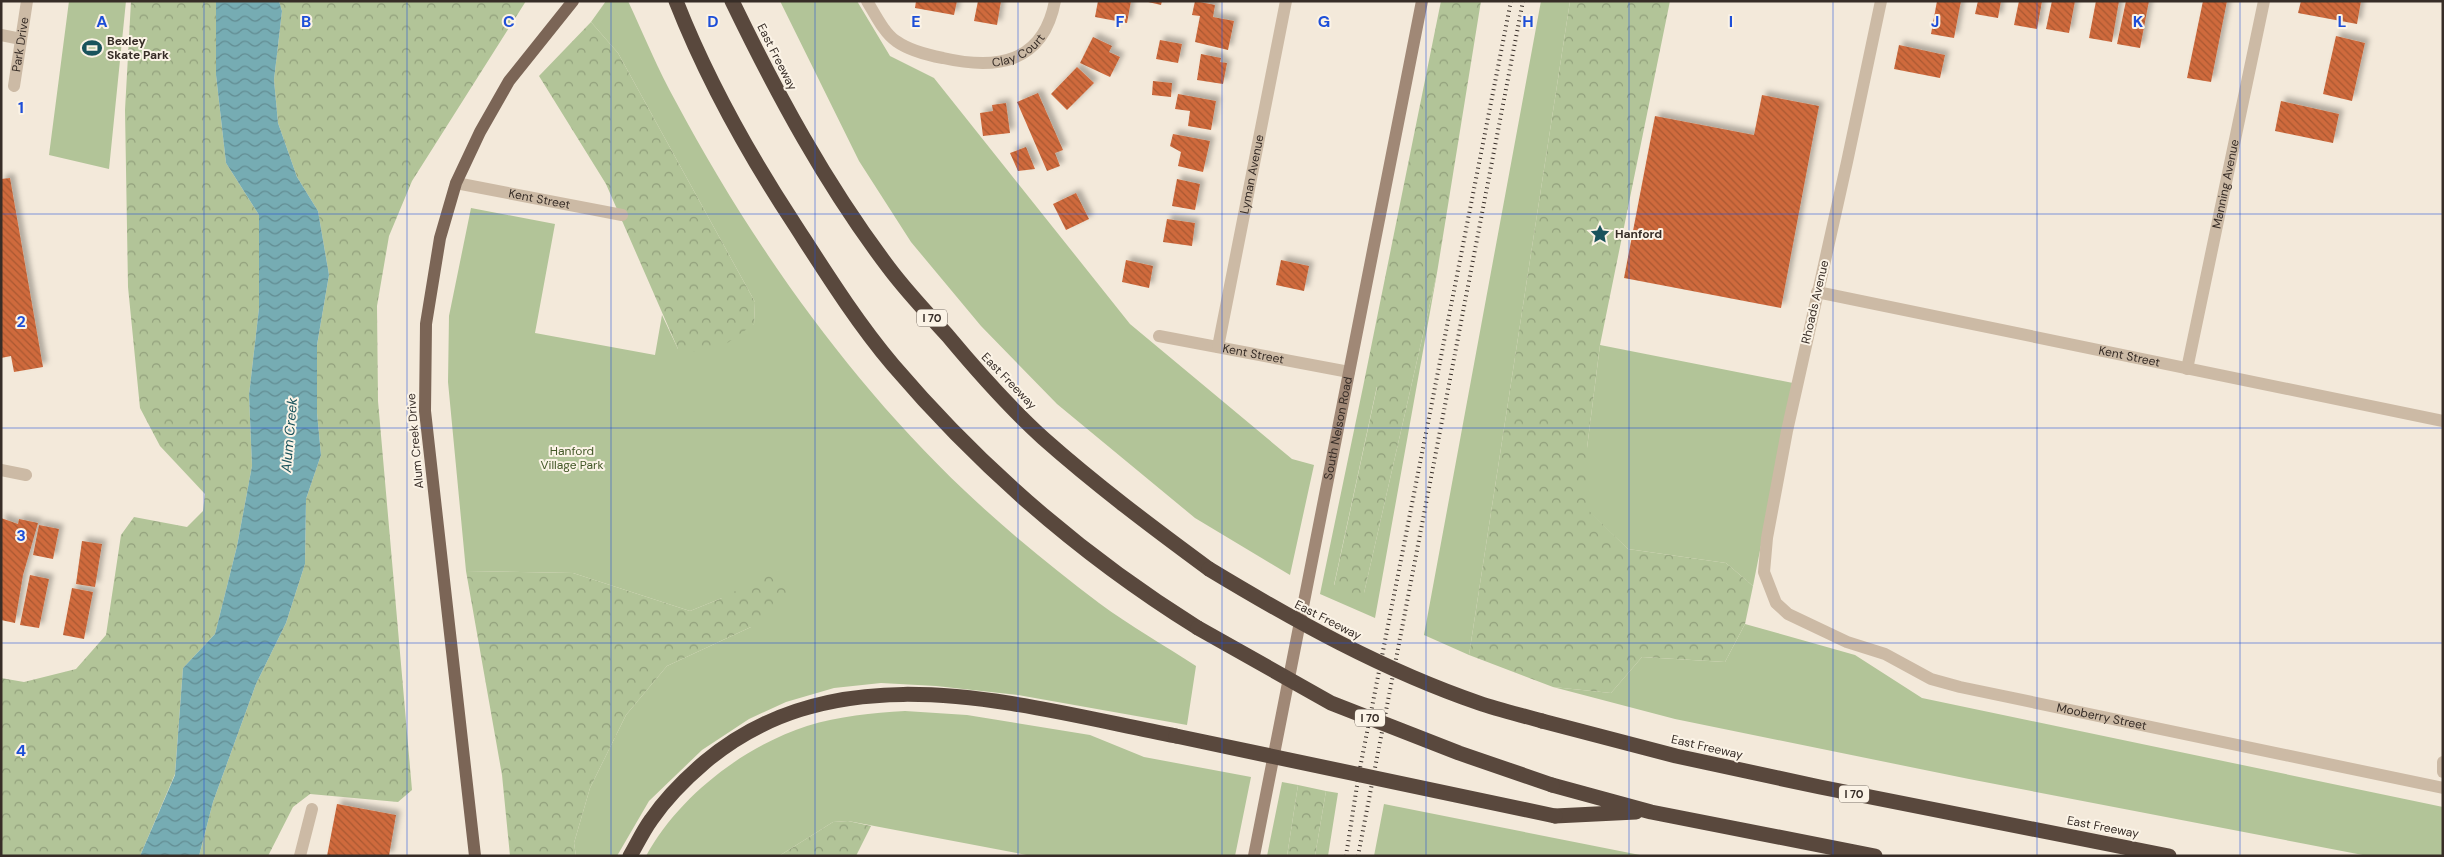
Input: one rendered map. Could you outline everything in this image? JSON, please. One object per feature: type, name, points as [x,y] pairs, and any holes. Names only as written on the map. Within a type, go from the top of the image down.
[{"type":"highway","name":"I 70","points":[[676,1],[687,29],[754,162],[846,304],[893,364],[974,452],[1068,536],[1158,603],[1198,628],[1331,703],[1423,739],[1552,785],[1651,812],[1875,856]]},
{"type":"highway","name":"East Freeway","points":[[732,1],[763,65],[802,137],[845,205],[889,269],[985,380],[1042,437],[1154,529],[1209,568],[1284,614],[1382,664],[1480,703],[1542,721],[1676,756],[1762,775],[2169,856]]},
{"type":"highway","points":[[630,856],[651,820],[685,780],[724,746],[762,724],[793,711],[825,703],[880,694],[964,697],[1176,736],[1555,816],[1651,812]]},
{"type":"main road","name":"Alum Creek Drive","points":[[475,856],[424,411],[426,324],[442,230],[456,184],[480,132],[509,81],[573,1]]},
{"type":"street","name":"Park Drive","points":[[14,86],[27,1]]},
{"type":"street","name":"Clay Court","points":[[867,1],[895,41],[919,53],[956,61],[990,65],[1009,61],[1025,52],[1039,39],[1047,24],[1055,1]]},
{"type":"street","name":"Lyman Avenue","points":[[1218,347],[1286,1]]},
{"type":"street","name":"South Nelson Road","points":[[1254,856],[1422,1]]},
{"type":"street","name":"Rhoads Avenue","points":[[1776,603],[1764,572],[1767,538],[1817,292],[1847,162],[1880,1]]},
{"type":"street","name":"Manning Avenue","points":[[2187,368],[2264,1]]},
{"type":"street","points":[[1,35],[22,39]]},
{"type":"street","name":"Kent Street","points":[[456,184],[622,215]]},
{"type":"street","name":"Kent Street","points":[[1817,292],[2443,421]]},
{"type":"street","name":"Kent Street","points":[[1159,336],[1349,372]]},
{"type":"street","points":[[1,470],[26,475]]},
{"type":"street","name":"Mooberry Street","points":[[1776,603],[1788,614],[1802,622],[1848,642],[1885,654],[1931,679],[1960,688],[2443,788]]},
{"type":"street","points":[[2443,762],[2443,772]]},
{"type":"street","points":[[300,856],[312,809]]},
{"type":"green space","name":"Bexley Skate Park","points":[[69,1],[126,1],[109,169],[49,155]]},
{"type":"green space","points":[[131,1],[216,1],[216,75],[226,163],[259,215],[259,308],[249,395],[252,466],[237,546],[215,634],[183,668],[175,774],[140,856],[1,856],[1,678],[24,682],[76,669],[106,635],[121,535],[134,517],[187,527],[203,511],[205,494],[160,446],[140,408],[128,287],[125,110]]},
{"type":"green space","points":[[279,1],[526,1],[412,181],[389,236],[377,306],[378,401],[412,790],[398,802],[310,794],[293,807],[268,856],[199,856],[213,802],[256,684],[286,623],[305,564],[306,499],[321,455],[317,413],[317,345],[329,275],[318,211],[297,177],[278,123],[274,80],[282,11]]},
{"type":"green space","name":"Hanford Village Park","points":[[606,1],[628,1],[669,90],[705,155],[737,207],[805,308],[842,357],[881,403],[965,491],[1030,549],[1135,628],[1196,666],[1187,725],[1018,695],[936,686],[881,683],[834,688],[786,702],[749,719],[702,750],[649,801],[617,856],[576,856],[574,843],[590,788],[626,715],[667,666],[751,627],[722,598],[690,611],[573,573],[466,571],[448,382],[449,316],[471,208],[555,224],[535,333],[655,355],[662,315],[678,349],[754,324],[755,302],[618,53],[591,22]]},
{"type":"green space","points":[[780,1],[857,1],[890,56],[934,78],[1130,324],[1292,459],[1314,465],[1290,575],[1195,518],[1057,404],[981,326],[911,242],[859,161]]},
{"type":"green space","points":[[1441,1],[1481,1],[1437,273],[1364,593],[1353,597],[1334,586],[1377,387],[1363,387]]},
{"type":"green space","points":[[1541,1],[1570,1],[1469,655],[1424,635]]},
{"type":"green space","points":[[1570,1],[1670,1],[1600,345],[1587,448],[1588,510],[1628,549],[1726,563],[1753,586],[1745,624],[1725,662],[1642,657],[1611,693],[1553,687],[1469,655]]},
{"type":"green space","points":[[591,22],[618,53],[755,302],[754,324],[712,354],[678,349],[606,184],[539,76]]},
{"type":"green space","points":[[1437,273],[1375,618],[1320,594],[1363,387],[1377,386],[1334,585],[1364,593]]},
{"type":"green space","points":[[1600,345],[1793,383],[1753,586],[1726,563],[1628,549],[1587,510],[1587,448]]},
{"type":"green space","points":[[466,571],[573,573],[690,611],[722,598],[770,573],[791,584],[785,602],[751,627],[667,666],[626,715],[590,788],[574,843],[576,856],[510,856],[502,775]]},
{"type":"green space","points":[[1745,624],[1855,655],[1922,698],[2443,807],[2443,856],[2368,856],[1969,779],[1675,719],[1553,687],[1611,693],[1642,657],[1725,662]]},
{"type":"green space","points":[[905,711],[967,715],[1090,735],[1144,757],[1251,777],[1235,856],[1032,856],[848,821],[833,822],[779,856],[646,856],[676,813],[695,794],[715,776],[759,747],[807,726],[831,720]]},
{"type":"green space","points":[[1282,782],[1298,785],[1287,856],[1267,856]]},
{"type":"green space","points":[[1298,785],[1326,791],[1315,856],[1287,856]]},
{"type":"green space","points":[[1326,791],[1338,793],[1328,856],[1315,856]]},
{"type":"green space","points":[[1384,804],[1645,856],[1374,856]]},
{"type":"green space","points":[[848,821],[871,826],[856,856],[779,856],[833,822]]},
{"type":"water","name":"Alum Creek","points":[[216,1],[279,1],[282,11],[274,80],[278,123],[297,177],[318,211],[329,275],[317,345],[317,413],[321,455],[306,499],[305,564],[286,623],[256,684],[213,802],[199,856],[140,856],[175,775],[183,668],[215,634],[237,546],[252,466],[249,395],[259,308],[259,215],[226,163],[216,75]]},
{"type":"building","points":[[916,1],[957,1],[954,15],[915,8]]},
{"type":"building","points":[[978,1],[1001,1],[997,25],[974,21]]},
{"type":"building","points":[[1098,1],[1131,1],[1127,23],[1095,17]]},
{"type":"building","points":[[1144,1],[1162,1],[1161,5]]},
{"type":"building","points":[[1195,1],[1215,5],[1213,17],[1234,21],[1228,50],[1195,42],[1200,16],[1192,15]]},
{"type":"building","points":[[1937,1],[1961,1],[1954,38],[1931,34]]},
{"type":"building","points":[[1978,1],[2001,1],[1998,18],[1975,14]]},
{"type":"building","points":[[2019,1],[2042,1],[2037,29],[2014,25]]},
{"type":"building","points":[[2052,1],[2075,1],[2069,33],[2046,29]]},
{"type":"building","points":[[2096,1],[2119,1],[2112,42],[2089,38]]},
{"type":"building","points":[[2126,1],[2149,1],[2140,48],[2117,44]]},
{"type":"building","points":[[2203,1],[2227,1],[2211,82],[2187,78]]},
{"type":"building","points":[[2301,1],[2361,1],[2357,24],[2298,13]]},
{"type":"building","points":[[2336,36],[2365,43],[2352,101],[2323,94]]},
{"type":"building","points":[[1093,37],[1112,46],[1109,52],[1120,57],[1110,77],[1080,63]]},
{"type":"building","points":[[1160,40],[1182,44],[1178,63],[1156,59]]},
{"type":"building","points":[[1899,45],[1945,55],[1940,78],[1894,69]]},
{"type":"building","points":[[1201,54],[1221,58],[1220,62],[1227,63],[1223,84],[1197,80]]},
{"type":"building","points":[[1077,67],[1094,83],[1067,110],[1051,94]]},
{"type":"building","points":[[1153,81],[1172,83],[1171,97],[1152,95]]},
{"type":"building","points":[[1038,93],[1063,150],[1055,153],[1060,166],[1047,171],[1017,102]]},
{"type":"building","points":[[1178,94],[1216,101],[1211,130],[1188,126],[1190,111],[1175,109]]},
{"type":"building","points":[[1762,95],[1819,106],[1781,308],[1624,278],[1655,116],[1754,135]]},
{"type":"building","points":[[2281,101],[2339,114],[2333,143],[2275,131]]},
{"type":"building","points":[[1006,103],[1010,133],[983,136],[980,113],[993,111],[992,105]]},
{"type":"building","points":[[1173,134],[1210,141],[1203,172],[1178,166],[1181,152],[1170,146]]},
{"type":"building","points":[[1026,147],[1035,169],[1018,171],[1010,153]]},
{"type":"building","points":[[10,178],[43,367],[14,372],[11,356],[1,358],[1,179]]},
{"type":"building","points":[[1177,179],[1200,184],[1195,210],[1172,206]]},
{"type":"building","points":[[1076,193],[1089,219],[1066,230],[1053,204]]},
{"type":"building","points":[[1167,219],[1195,223],[1192,246],[1163,242]]},
{"type":"building","points":[[1126,260],[1153,266],[1149,288],[1122,282]]},
{"type":"building","points":[[1281,260],[1309,266],[1304,291],[1276,285]]},
{"type":"building","points":[[1,518],[18,524],[19,519],[38,523],[23,575],[15,623],[1,620]]},
{"type":"building","points":[[39,525],[59,529],[53,559],[33,555]]},
{"type":"building","points":[[82,541],[102,544],[95,587],[76,584]]},
{"type":"building","points":[[30,575],[49,579],[39,628],[20,625]]},
{"type":"building","points":[[72,588],[93,592],[84,639],[63,635]]},
{"type":"building","points":[[337,804],[396,815],[389,856],[327,856]]},
{"type":"railway","points":[[1346,856],[1359,773],[1511,1]]},
{"type":"railway","points":[[1358,856],[1523,1]]},
{"type":"place","name":"Bexley Skate Park","points":[[92,48]]},
{"type":"place","name":"Hanford","points":[[1600,234]]}]
